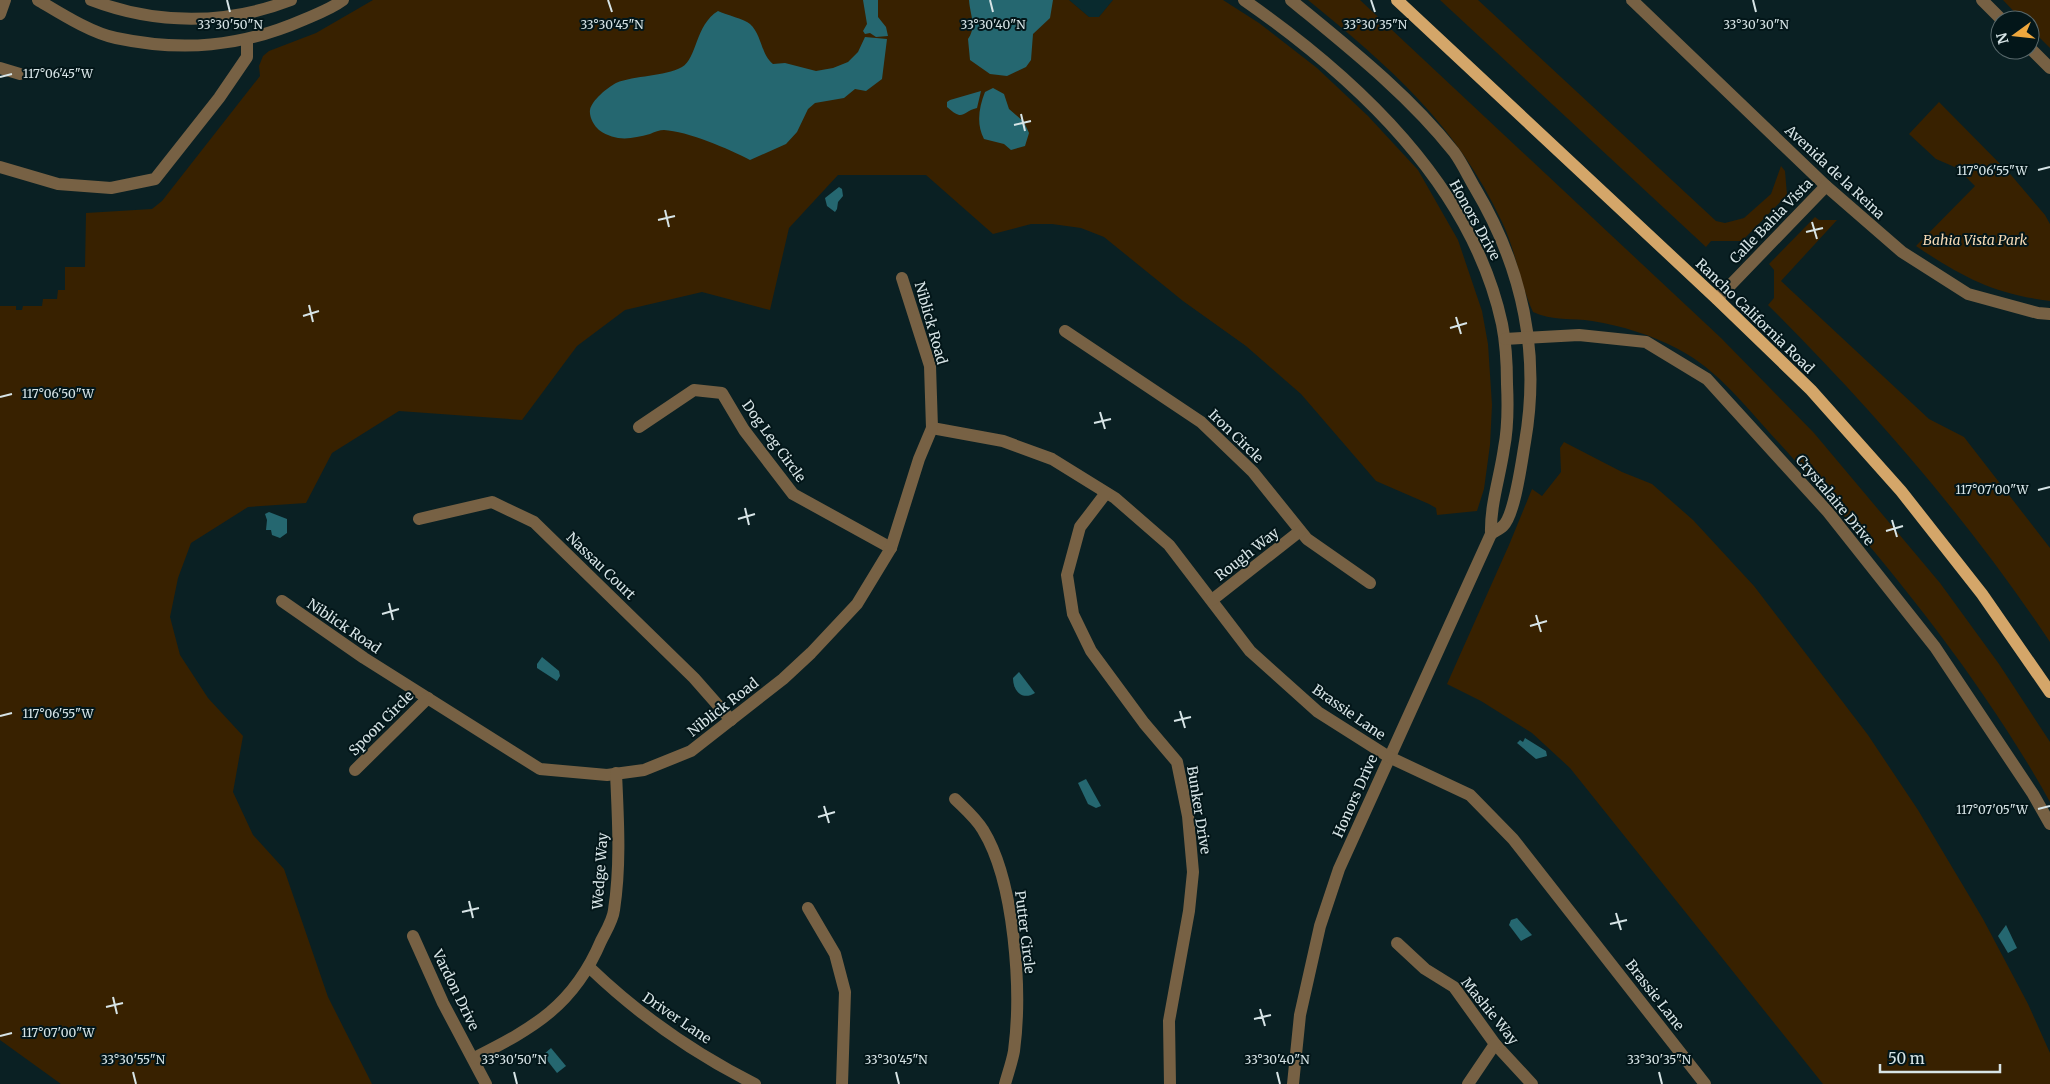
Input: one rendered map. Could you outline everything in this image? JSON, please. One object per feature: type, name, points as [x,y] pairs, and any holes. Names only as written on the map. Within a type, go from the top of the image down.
[{"type":"main road","name":"Rancho California Road","points":[[1397,0],[1717,299],[1811,390],[1901,491],[1982,594],[2050,692]]},
{"type":"street","points":[[0,14],[5,0]]},
{"type":"street","points":[[38,0],[72,19],[115,38],[174,45],[223,45],[247,41],[273,34],[334,7],[343,0]]},
{"type":"street","points":[[91,0],[115,9],[151,16],[198,20],[235,17],[267,9],[291,0]]},
{"type":"street","name":"Honors Drive","points":[[1244,0],[1278,24],[1336,72],[1392,126],[1423,163],[1456,212],[1483,261],[1505,339],[1507,386],[1505,446],[1490,519],[1491,534],[1339,868],[1320,926],[1300,1015],[1293,1084]]},
{"type":"street","name":"Honors Drive","points":[[1290,0],[1359,56],[1420,113],[1455,153],[1490,212],[1515,270],[1530,337],[1530,414],[1513,501],[1505,525],[1491,534]]},
{"type":"street","name":"Avenida de la Reina","points":[[1632,0],[1826,186],[1902,252],[1968,294],[2038,313],[2050,314]]},
{"type":"street","points":[[1982,0],[1992,10]]},
{"type":"street","points":[[0,167],[58,184],[112,188],[155,179],[219,98],[248,57],[247,41]]},
{"type":"street","points":[[2040,58],[2050,68]]},
{"type":"street","points":[[0,68],[20,74]]},
{"type":"street","name":"Calle Bahia Vista","points":[[1717,299],[1826,186]]},
{"type":"street","name":"Niblick Road","points":[[282,601],[364,658],[540,769],[578,774],[644,770],[691,751],[811,653],[857,604],[891,548],[919,459],[932,428],[930,366],[902,278]]},
{"type":"street","name":"Iron Circle","points":[[1065,330],[1201,422],[1253,472],[1306,539],[1370,582]]},
{"type":"street","name":"Crystalaire Drive","points":[[1505,339],[1578,335],[1646,342],[1707,379],[1828,512],[1935,647],[2033,794],[2050,824]]},
{"type":"street","name":"Dog Leg Circle","points":[[639,427],[694,390],[722,393],[744,430],[793,494],[891,548]]},
{"type":"street","name":"Brassie Lane","points":[[932,428],[1003,441],[1052,459],[1106,492],[1169,545],[1250,652],[1318,712],[1389,758],[1470,795],[1513,839],[1706,1084]]},
{"type":"street","name":"Bunker Drive","points":[[1106,492],[1080,527],[1067,575],[1073,614],[1091,651],[1177,762],[1188,816],[1193,872],[1189,911],[1169,1021],[1170,1084]]},
{"type":"street","name":"Nassau Court","points":[[419,519],[492,502],[534,522],[694,678],[731,720]]},
{"type":"street","name":"Rough Way","points":[[1212,600],[1300,531]]},
{"type":"street","name":"Spoon Circle","points":[[355,770],[428,698]]},
{"type":"street","name":"Wedge Way","points":[[474,1058],[523,1034],[560,1004],[590,968],[614,912],[619,848],[616,773]]},
{"type":"street","name":"Putter Circle","points":[[955,799],[982,828],[998,860],[1008,903],[1017,984],[1014,1051],[1005,1084]]},
{"type":"street","points":[[808,908],[835,954],[845,992],[842,1084]]},
{"type":"street","name":"Vardon Drive","points":[[413,936],[443,1004],[474,1058],[486,1084]]},
{"type":"street","name":"Mashie Way","points":[[1398,943],[1425,969],[1454,987],[1495,1044],[1532,1084]]},
{"type":"street","name":"Driver Lane","points":[[590,968],[621,998],[656,1023],[731,1072],[755,1084]]},
{"type":"street","points":[[1468,1084],[1495,1044]]},
{"type":"shaded area","points":[[1069,0],[1113,0],[1099,17],[1089,17]]},
{"type":"green space","points":[[373,0],[1069,0],[1089,17],[1099,17],[1113,0],[1223,0],[1259,23],[1317,68],[1368,116],[1418,170],[1458,240],[1482,311],[1488,344],[1492,405],[1490,445],[1484,489],[1477,511],[1437,515],[1436,508],[1429,504],[1376,481],[1301,394],[1246,346],[1183,301],[1104,237],[1081,228],[1052,224],[1031,224],[993,234],[926,175],[838,175],[789,228],[770,310],[702,292],[625,310],[577,346],[522,420],[399,411],[332,453],[306,503],[248,507],[191,543],[178,578],[170,617],[180,655],[208,698],[243,736],[233,792],[253,835],[284,869],[328,997],[372,1084],[61,1084],[0,1040],[0,306],[16,306],[16,310],[22,310],[23,306],[42,306],[43,299],[57,299],[58,290],[65,290],[65,267],[85,267],[86,213],[152,209],[162,201],[260,76],[259,66],[263,56],[269,51],[316,33]]},
{"type":"green space","points":[[1308,0],[1360,0],[1721,338],[1814,433],[1940,583],[1999,664],[2050,742],[2050,802],[1992,707],[1925,615],[1854,527],[1745,405],[1720,380],[1693,358],[1647,335],[1603,323],[1555,318],[1533,312],[1507,233],[1484,187],[1464,156],[1419,100],[1394,74]]},
{"type":"green space","points":[[1440,0],[1478,0],[1716,221],[1725,223],[1744,218],[1771,194],[1781,166],[1785,171],[1787,195],[1742,241],[1711,241],[1706,247]]},
{"type":"green space","points":[[2003,0],[2050,0],[2050,48],[2040,38],[2040,10],[2012,10]]},
{"type":"green space","name":"Bahia Vista Park","points":[[1939,102],[2011,175],[2045,215],[2050,224],[2050,301],[1995,289],[1948,267],[1916,246],[1975,186],[1957,168],[1936,159],[1909,134]]},
{"type":"green space","points":[[1815,217],[1819,220],[1837,220],[1781,281],[1929,419],[1964,437],[2050,548],[2050,642],[1986,552],[1917,466],[1807,344],[1768,305],[1774,298],[1774,270],[1769,264]]},
{"type":"green space","points":[[1564,442],[1622,472],[1652,484],[1693,520],[1754,586],[1868,735],[1918,810],[1983,919],[2028,1004],[2050,1053],[2050,1084],[1823,1084],[1570,768],[1532,733],[1481,701],[1447,684],[1532,489],[1542,496],[1561,472],[1560,448]]},
{"type":"water","points":[[863,0],[878,0],[878,17],[886,27],[888,36],[876,37],[870,33],[865,34],[863,31],[867,24]]},
{"type":"water","points":[[969,0],[1053,0],[1050,18],[1033,34],[1031,60],[1026,67],[1007,76],[990,74],[970,60],[968,39],[973,25]]},
{"type":"water","points":[[718,11],[750,24],[757,34],[766,56],[773,64],[785,63],[816,71],[833,68],[848,62],[858,52],[865,37],[887,39],[882,79],[866,91],[855,89],[844,98],[815,103],[808,109],[797,132],[786,144],[750,160],[708,141],[673,131],[662,130],[643,136],[618,138],[605,134],[597,128],[591,118],[590,110],[600,95],[612,85],[624,80],[667,73],[682,67],[691,57],[700,33],[710,17]]},
{"type":"water","points":[[993,88],[1004,94],[1009,109],[1024,122],[1029,133],[1025,146],[1011,150],[1004,144],[984,139],[979,121],[981,104],[985,92]]},
{"type":"water","points":[[981,91],[977,108],[960,115],[947,107],[947,102],[950,100]]},
{"type":"water","points":[[839,187],[842,189],[843,196],[838,202],[835,212],[827,206],[825,198]]},
{"type":"water","points":[[269,512],[287,519],[287,533],[280,538],[272,535],[271,530],[266,530],[267,520],[265,514]]},
{"type":"water","points":[[542,657],[559,671],[560,676],[557,681],[537,668],[537,664]]},
{"type":"water","points":[[1019,672],[1035,693],[1026,696],[1017,691],[1013,678]]},
{"type":"water","points":[[1525,738],[1546,751],[1547,756],[1536,759],[1517,743],[1520,740],[1523,742]]},
{"type":"water","points":[[1086,779],[1101,806],[1096,808],[1088,804],[1078,783]]},
{"type":"water","points":[[1517,918],[1532,935],[1521,941],[1509,925],[1511,920]]},
{"type":"water","points":[[2006,925],[2017,948],[2008,953],[1998,936]]},
{"type":"water","points":[[551,1048],[566,1066],[557,1073],[543,1055]]}]
